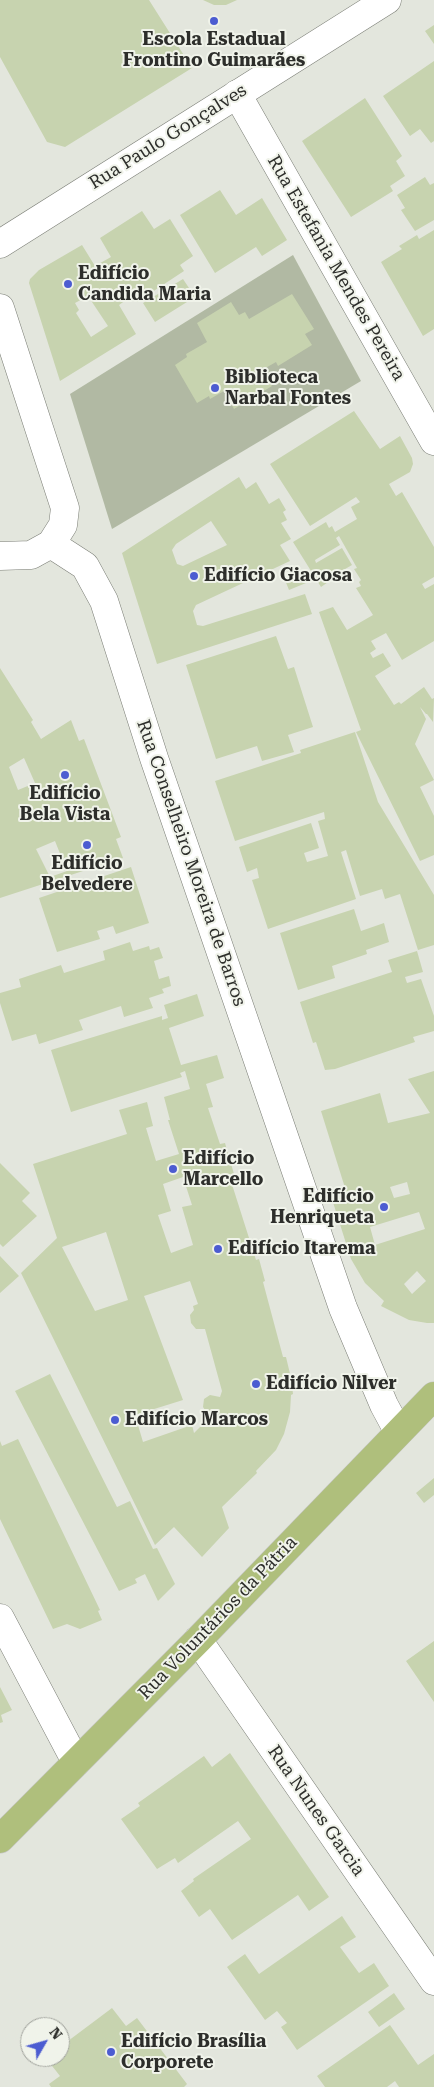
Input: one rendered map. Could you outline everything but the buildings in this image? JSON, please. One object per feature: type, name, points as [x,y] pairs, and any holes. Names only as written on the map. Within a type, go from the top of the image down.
[{"type":"main road","name":"Rua Voluntários da Pátria","points":[[0,1839],[198,1640],[398,1431],[434,1396]]},
{"type":"street","name":"Rua Paulo Gonçalves","points":[[0,244],[387,0]]},
{"type":"street","name":"Rua Estefania Mendes Pereira","points":[[237,94],[434,441]]},
{"type":"street","points":[[0,308],[65,508],[63,525],[51,544],[31,555],[0,556]]},
{"type":"street","name":"Rua Conselheiro Moreira de Barros","points":[[51,544],[84,566],[104,601],[154,758],[343,1308],[384,1405],[398,1431]]},
{"type":"street","points":[[0,1618],[76,1762]]},
{"type":"street","name":"Rua Nunes Garcia","points":[[198,1640],[434,1982]]},
{"type":"green space","name":"Biblioteca Narbal Fontes","points":[[293,255],[361,381],[112,529],[70,394]]},
{"type":"place","name":"Escola Estadual Frontino Guimarães","points":[[214,21]]},
{"type":"place","name":"Edifício Candida Maria","points":[[68,284]]},
{"type":"place","name":"Biblioteca Narbal Fontes","points":[[215,388]]},
{"type":"place","name":"Edifício Giacosa","points":[[194,576]]},
{"type":"place","name":"Edifício Bela Vista","points":[[65,775]]},
{"type":"place","name":"Edifício Belvedere","points":[[87,845]]},
{"type":"place","name":"Edifício Marcello","points":[[173,1169]]},
{"type":"place","name":"Edifício Henriqueta","points":[[384,1207]]},
{"type":"place","name":"Edifício Itarema","points":[[218,1249]]},
{"type":"place","name":"Edifício Nilver","points":[[256,1384]]},
{"type":"place","name":"Edifício Marcos","points":[[115,1420]]},
{"type":"place","name":"Edifício Brasília Corporete","points":[[111,2052]]}]
